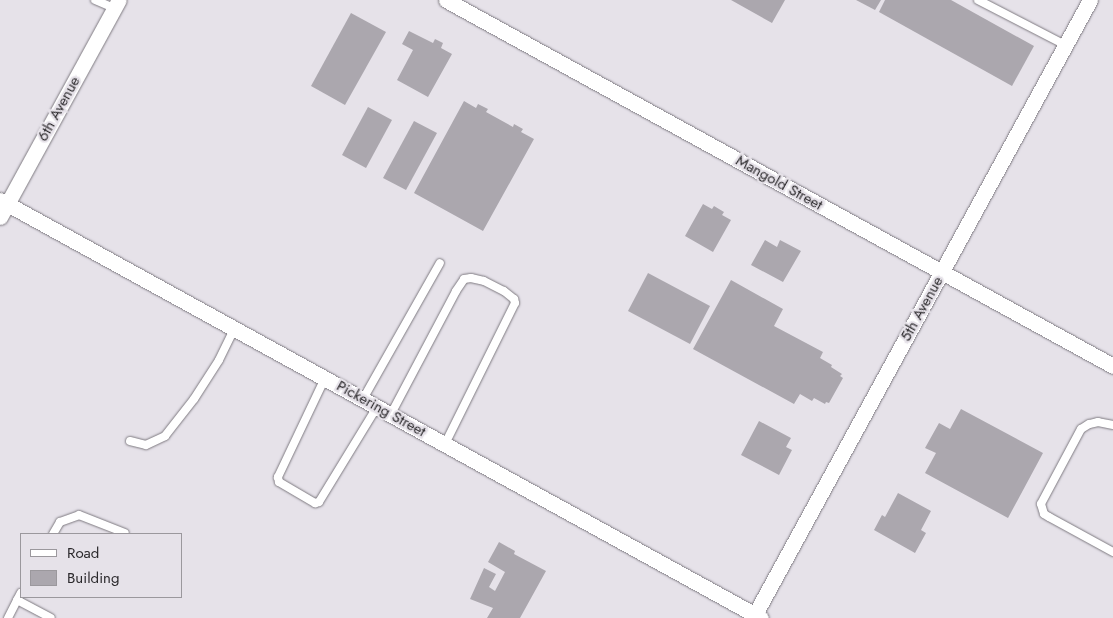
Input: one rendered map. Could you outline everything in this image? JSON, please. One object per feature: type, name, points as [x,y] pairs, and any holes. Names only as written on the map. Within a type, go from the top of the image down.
[{"type":"street","name":"Mangold Street","points":[[446,0],[942,272],[1111,362]]},
{"type":"street","name":"5th Avenue","points":[[756,617],[1090,0]]},
{"type":"street","name":"6th Avenue","points":[[0,217],[4,202],[116,4]]},
{"type":"street","name":"Pickering Street","points":[[4,202],[756,617]]},
{"type":"lane","points":[[95,0],[116,4]]},
{"type":"lane","points":[[978,0],[1065,45]]},
{"type":"lane","points":[[363,399],[440,263]]},
{"type":"lane","points":[[391,414],[456,290],[464,279],[471,278],[484,281],[504,291],[514,298],[515,303],[445,444]]},
{"type":"lane","points":[[130,441],[146,445],[165,436],[194,399],[219,360],[234,329]]},
{"type":"lane","points":[[325,378],[278,476],[279,482],[315,503],[319,502],[377,407]]},
{"type":"lane","points":[[1110,424],[1089,424],[1081,429],[1041,504],[1044,514],[1050,518],[1113,552]]},
{"type":"lane","points":[[54,533],[60,522],[79,515],[125,533]]},
{"type":"lane","points":[[8,618],[19,596]]},
{"type":"lane","points":[[22,598],[51,618]]},
{"type":"building","points":[[731,0],[785,0],[772,23]]},
{"type":"building","points":[[856,0],[881,0],[875,10]]},
{"type":"building","points":[[885,0],[951,0],[1034,46],[1012,86],[879,12]]},
{"type":"building","points":[[351,13],[386,32],[345,105],[311,86]]},
{"type":"building","points":[[409,31],[433,43],[435,39],[443,43],[441,48],[452,54],[428,97],[397,80],[413,50],[402,44]]},
{"type":"building","points":[[464,101],[476,108],[478,104],[488,109],[486,112],[513,127],[514,124],[523,129],[521,132],[534,139],[483,231],[414,193]]},
{"type":"building","points":[[368,107],[392,120],[366,168],[342,155]]},
{"type":"building","points":[[414,121],[437,133],[406,190],[383,178]]},
{"type":"building","points":[[703,204],[712,209],[714,206],[724,212],[722,215],[731,220],[713,252],[685,236]]},
{"type":"building","points":[[765,240],[777,247],[780,240],[801,251],[783,282],[751,265]]},
{"type":"building","points":[[648,273],[710,306],[690,344],[628,311]]},
{"type":"building","points":[[731,280],[783,309],[774,326],[823,352],[820,358],[842,374],[840,376],[843,378],[829,403],[826,402],[825,404],[814,398],[812,401],[800,394],[794,404],[693,349]]},
{"type":"building","points":[[961,409],[1043,453],[1008,518],[925,473],[936,453],[925,448],[939,423],[950,429]]},
{"type":"building","points":[[759,421],[791,438],[786,447],[792,450],[779,475],[741,455]]},
{"type":"building","points":[[898,493],[931,511],[921,530],[926,533],[915,553],[874,530],[882,515],[885,517]]},
{"type":"building","points":[[499,542],[515,551],[514,554],[546,571],[520,618],[487,618],[493,608],[470,599],[484,568],[496,574],[489,587],[495,591],[505,572],[488,562]]}]
